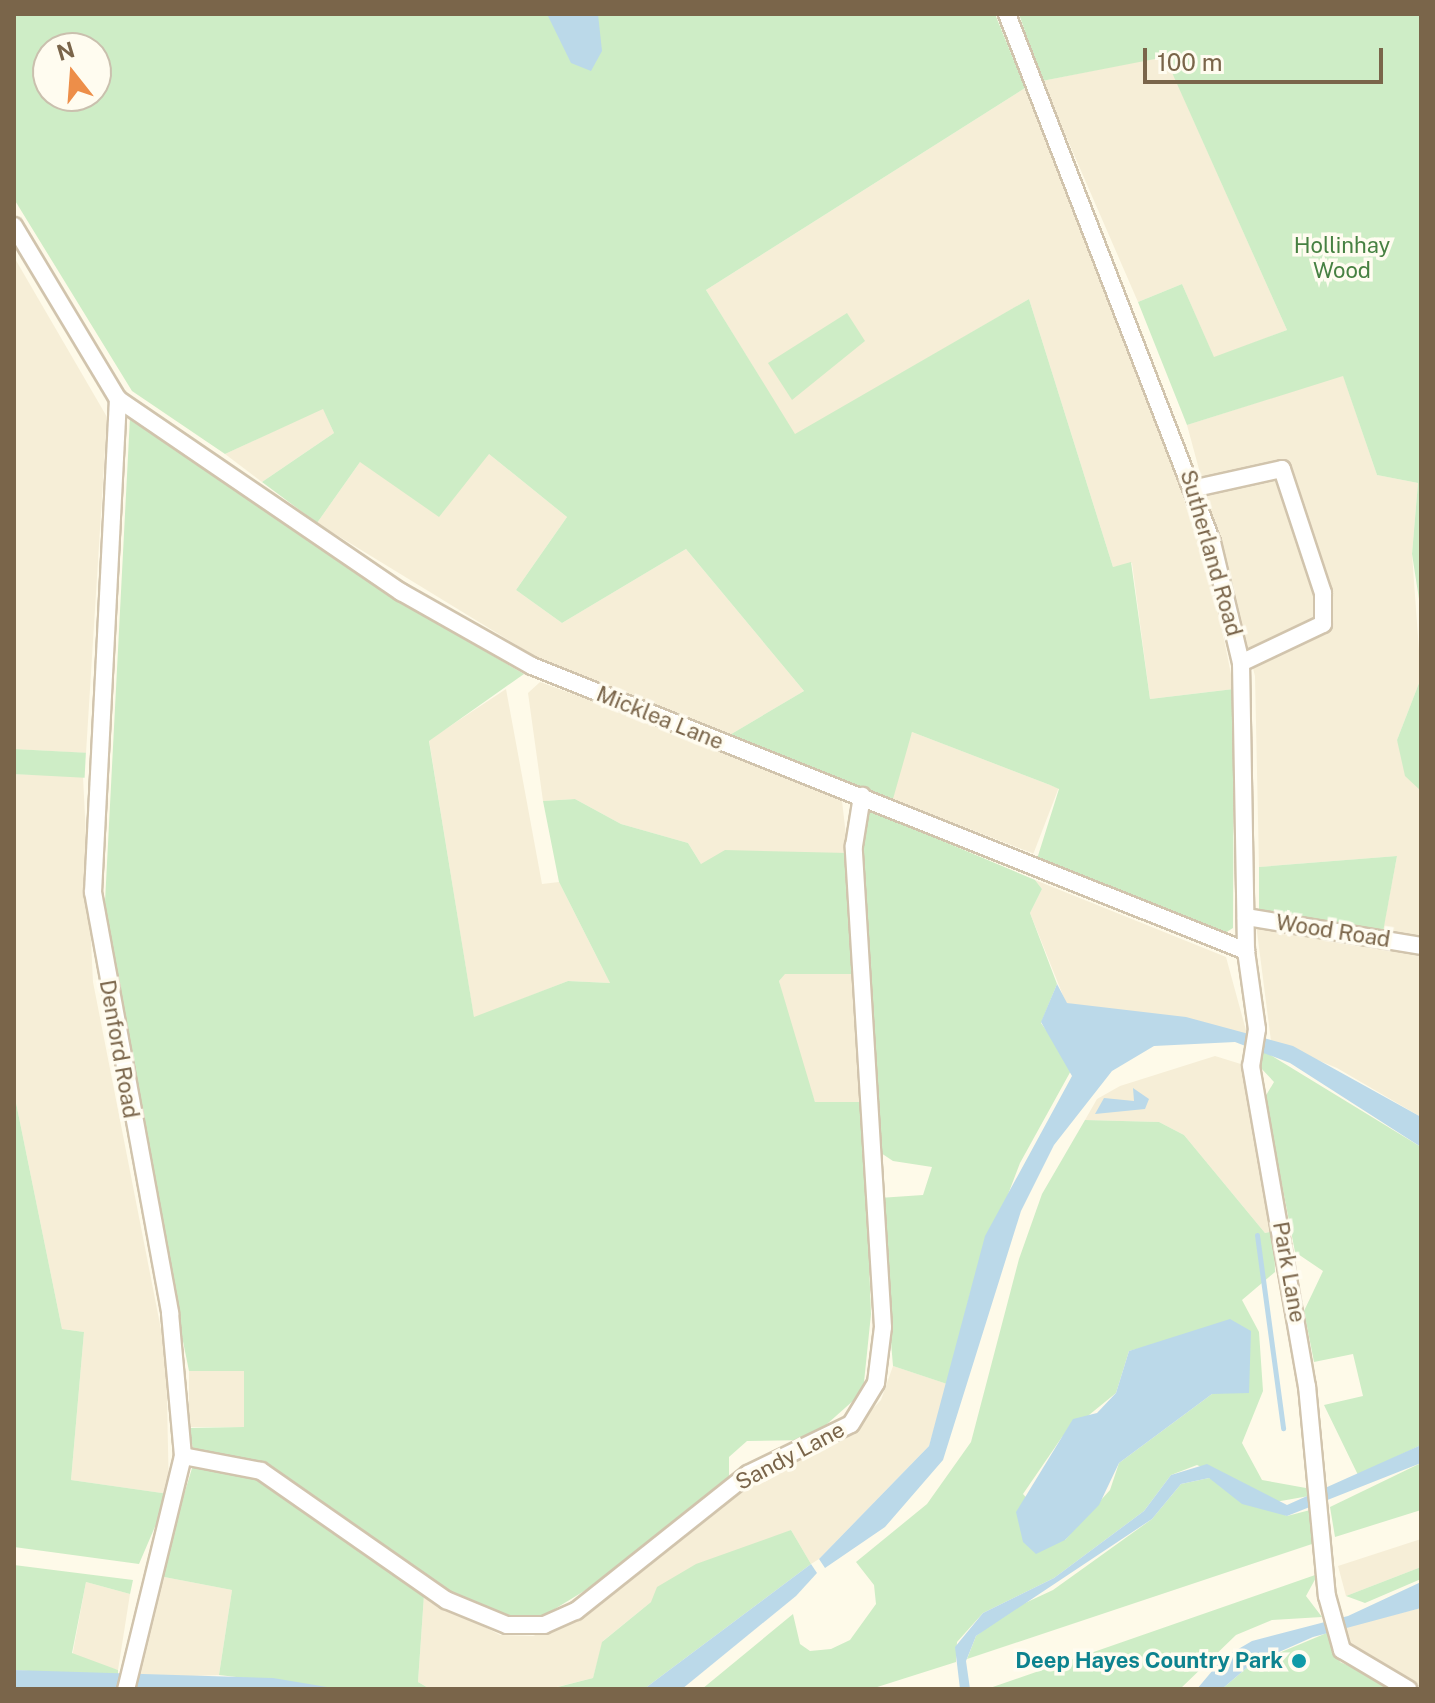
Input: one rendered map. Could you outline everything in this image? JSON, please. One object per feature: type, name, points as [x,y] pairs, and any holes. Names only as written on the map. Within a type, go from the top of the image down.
[{"type":"street","name":"Sutherland Road","points":[[1007,14],[1196,488],[1241,663],[1246,951],[1257,1029],[1251,1058]]},
{"type":"street","points":[[14,226],[118,399]]},
{"type":"street","name":"Micklea Lane","points":[[118,399],[401,592],[532,666],[1246,951]]},
{"type":"street","name":"Denford Road","points":[[118,399],[93,892],[170,1313],[183,1456],[126,1689]]},
{"type":"street","points":[[1196,488],[1282,469],[1323,593],[1323,624],[1241,663]]},
{"type":"street","name":"Sandy Lane","points":[[183,1456],[261,1471],[446,1600],[507,1625],[544,1625],[576,1611],[748,1474],[851,1424],[876,1383],[883,1327],[854,846],[862,796]]},
{"type":"street","name":"Wood Road","points":[[1246,917],[1421,946]]},
{"type":"street","name":"Park Lane","points":[[1251,1058],[1318,1489],[1325,1517],[1329,1607],[1338,1637],[1352,1661],[1408,1689]]},
{"type":"shaded area","points":[[1165,56],[1287,330],[1214,358],[1182,284],[1138,302],[1042,81]]},
{"type":"shaded area","points":[[1025,88],[1205,544],[1234,689],[1150,699],[1132,563],[1113,567],[1029,299],[795,435],[706,290]]},
{"type":"shaded area","points":[[14,257],[107,417],[86,753],[14,749]]},
{"type":"shaded area","points":[[1343,375],[1377,475],[1418,483],[1412,554],[1421,678],[1397,740],[1421,791],[1421,1117],[1337,1068],[1271,1041],[1256,924],[1380,946],[1397,856],[1259,867],[1255,676],[1187,425]]},
{"type":"shaded area","points":[[323,408],[334,433],[262,482],[225,454]]},
{"type":"shaded area","points":[[489,454],[567,517],[516,590],[562,623],[686,549],[804,691],[728,736],[546,663],[317,523],[360,462]]},
{"type":"shaded area","points":[[540,682],[841,792],[848,853],[701,864],[688,843],[621,824],[575,799],[543,801],[528,693]]},
{"type":"shaded area","points":[[506,689],[542,884],[559,882],[610,983],[568,981],[474,1018],[429,740]]},
{"type":"shaded area","points":[[912,732],[1059,788],[1033,854],[887,797]]},
{"type":"shaded area","points":[[14,774],[83,776],[93,982],[166,1355],[169,1494],[71,1480],[84,1332],[62,1329],[14,1093]]},
{"type":"shaded area","points":[[1035,880],[1226,957],[1247,1034],[1066,1003],[1030,913],[1042,889]]},
{"type":"shaded area","points":[[784,974],[854,974],[863,1102],[815,1102],[793,1039],[779,981]]},
{"type":"shaded area","points":[[1215,1056],[1244,1065],[1274,1231],[1265,1233],[1184,1135],[1159,1122],[1085,1120],[1097,1099],[1120,1086]]},
{"type":"shaded area","points":[[893,1366],[947,1384],[929,1446],[819,1559],[811,1564],[791,1530],[651,1602],[603,1641],[593,1678],[549,1689],[430,1689],[418,1682],[424,1595],[500,1635],[533,1636],[576,1619],[720,1502],[846,1436],[881,1400]]},
{"type":"shaded area","points":[[189,1370],[244,1370],[244,1427],[189,1427]]},
{"type":"shaded area","points":[[1421,1539],[1421,1567],[1346,1596],[1338,1566]]},
{"type":"shaded area","points":[[159,1576],[232,1590],[219,1675],[137,1678]]},
{"type":"shaded area","points":[[86,1582],[130,1594],[118,1670],[72,1657]]},
{"type":"shaded area","points":[[1421,1608],[1421,1689],[1351,1651],[1341,1628]]},
{"type":"green space","points":[[14,14],[995,14],[1025,88],[706,290],[795,434],[1029,299],[1113,567],[1131,562],[1150,699],[1234,689],[1233,928],[1225,933],[1037,859],[1059,789],[912,732],[893,799],[728,736],[804,691],[686,549],[562,623],[516,590],[567,517],[489,454],[439,517],[360,462],[317,523],[262,482],[334,433],[323,409],[225,454],[132,391],[14,199]]},
{"type":"green space","name":"Hollinhay Wood","points":[[1019,14],[1421,14],[1421,612],[1412,554],[1418,483],[1377,475],[1343,376],[1187,425],[1138,302],[1182,284],[1214,357],[1287,330],[1165,57],[1042,81]]},
{"type":"green space","points":[[847,313],[865,341],[792,400],[768,363]]},
{"type":"green space","points":[[130,417],[382,591],[524,674],[429,741],[474,1017],[568,981],[610,983],[559,882],[543,801],[575,799],[621,824],[688,843],[701,864],[725,850],[848,853],[854,974],[785,974],[779,981],[815,1102],[863,1102],[871,1314],[863,1392],[809,1440],[747,1441],[729,1457],[729,1477],[607,1577],[540,1618],[507,1619],[423,1581],[308,1497],[194,1454],[189,1428],[244,1427],[244,1371],[189,1371],[138,1119],[105,902]]},
{"type":"green space","points":[[1421,678],[1421,791],[1405,776],[1397,740]]},
{"type":"green space","points":[[14,749],[86,753],[85,778],[14,774]]},
{"type":"green space","points":[[869,810],[1035,880],[1042,889],[1030,913],[1057,984],[1041,1023],[1073,1067],[1020,1163],[970,1294],[947,1384],[893,1366],[879,1198],[923,1195],[932,1167],[893,1161],[875,1149],[859,853]]},
{"type":"green space","points":[[1397,856],[1383,932],[1259,909],[1259,867]]},
{"type":"green space","points":[[1259,1048],[1421,1147],[1421,1445],[1358,1475],[1324,1405],[1363,1396],[1353,1354],[1314,1362],[1304,1311],[1323,1271],[1295,1252],[1265,1097],[1274,1082],[1260,1067]]},
{"type":"green space","points":[[14,1093],[62,1329],[84,1332],[71,1480],[169,1494],[139,1564],[14,1547]]},
{"type":"green space","points":[[1085,1120],[1159,1122],[1184,1135],[1265,1233],[1274,1231],[1275,1272],[1242,1300],[1259,1332],[1263,1391],[1242,1443],[1262,1480],[1306,1488],[1309,1496],[1275,1502],[1197,1465],[1171,1475],[1144,1511],[1054,1578],[983,1613],[957,1642],[956,1662],[871,1689],[702,1689],[793,1614],[800,1644],[810,1651],[831,1649],[850,1640],[876,1604],[874,1585],[856,1562],[927,1504],[971,1442],[1019,1259],[1042,1194]],"holes":[[[1176,1339],[1212,1394],[1119,1463],[1110,1490],[1065,1540],[1023,1494],[1062,1437],[1116,1393],[1129,1351]]]},
{"type":"green space","points":[[1421,1463],[1421,1510],[1335,1537],[1330,1507]]},
{"type":"green space","points":[[193,1465],[265,1481],[424,1595],[418,1682],[430,1689],[339,1689],[219,1675],[232,1590],[159,1576]]},
{"type":"green space","points":[[1209,1478],[1287,1516],[1318,1508],[1321,1541],[967,1659],[976,1636],[1010,1610],[1053,1590],[1152,1519],[1181,1484]]},
{"type":"green space","points":[[791,1530],[811,1564],[644,1689],[550,1689],[593,1678],[602,1642],[651,1602],[657,1587],[696,1564]]},
{"type":"green space","points":[[14,1565],[133,1580],[130,1594],[86,1582],[72,1653],[118,1670],[118,1677],[14,1670]]},
{"type":"green space","points":[[1421,1567],[1421,1579],[1365,1603],[1346,1596]]},
{"type":"green space","points":[[1318,1574],[1306,1596],[1322,1617],[1272,1620],[1236,1635],[1180,1689],[987,1689]]},
{"type":"green space","name":"Deep Hayes Country Park","points":[[1329,1632],[1340,1662],[1402,1689],[1222,1689],[1250,1665]]},
{"type":"water","points":[[547,14],[598,14],[602,51],[591,71],[571,63]]},
{"type":"water","points":[[1057,984],[1067,1003],[1186,1017],[1293,1046],[1421,1117],[1421,1147],[1290,1063],[1235,1042],[1154,1046],[1112,1071],[1054,1145],[1021,1211],[943,1460],[885,1527],[825,1568],[819,1559],[929,1446],[985,1236],[1072,1076],[1041,1022]]},
{"type":"water","points":[[1133,1088],[1149,1099],[1145,1109],[1095,1114],[1104,1098],[1134,1101]]},
{"type":"water","points":[[1230,1319],[1251,1331],[1249,1393],[1212,1394],[1119,1463],[1099,1505],[1065,1540],[1036,1554],[1023,1542],[1016,1512],[1073,1419],[1097,1413],[1116,1393],[1129,1351]]},
{"type":"water","points":[[1421,1445],[1421,1463],[1287,1516],[1242,1504],[1209,1478],[1181,1484],[1152,1519],[976,1636],[966,1661],[970,1689],[960,1689],[955,1647],[983,1613],[1054,1578],[1144,1511],[1171,1475],[1207,1464],[1287,1505]]},
{"type":"water","points":[[811,1564],[817,1573],[796,1596],[682,1689],[644,1689]]},
{"type":"water","points":[[1421,1582],[1421,1608],[1313,1637],[1250,1665],[1222,1689],[1197,1689],[1223,1658],[1252,1641],[1348,1616]]},
{"type":"water","points":[[14,1670],[273,1678],[339,1689],[14,1689]]},
{"type":"waterway","points":[[1257,1235],[1283,1428]]},
{"type":"place","name":"Deep Hayes Country Park","points":[[1299,1661]]}]
